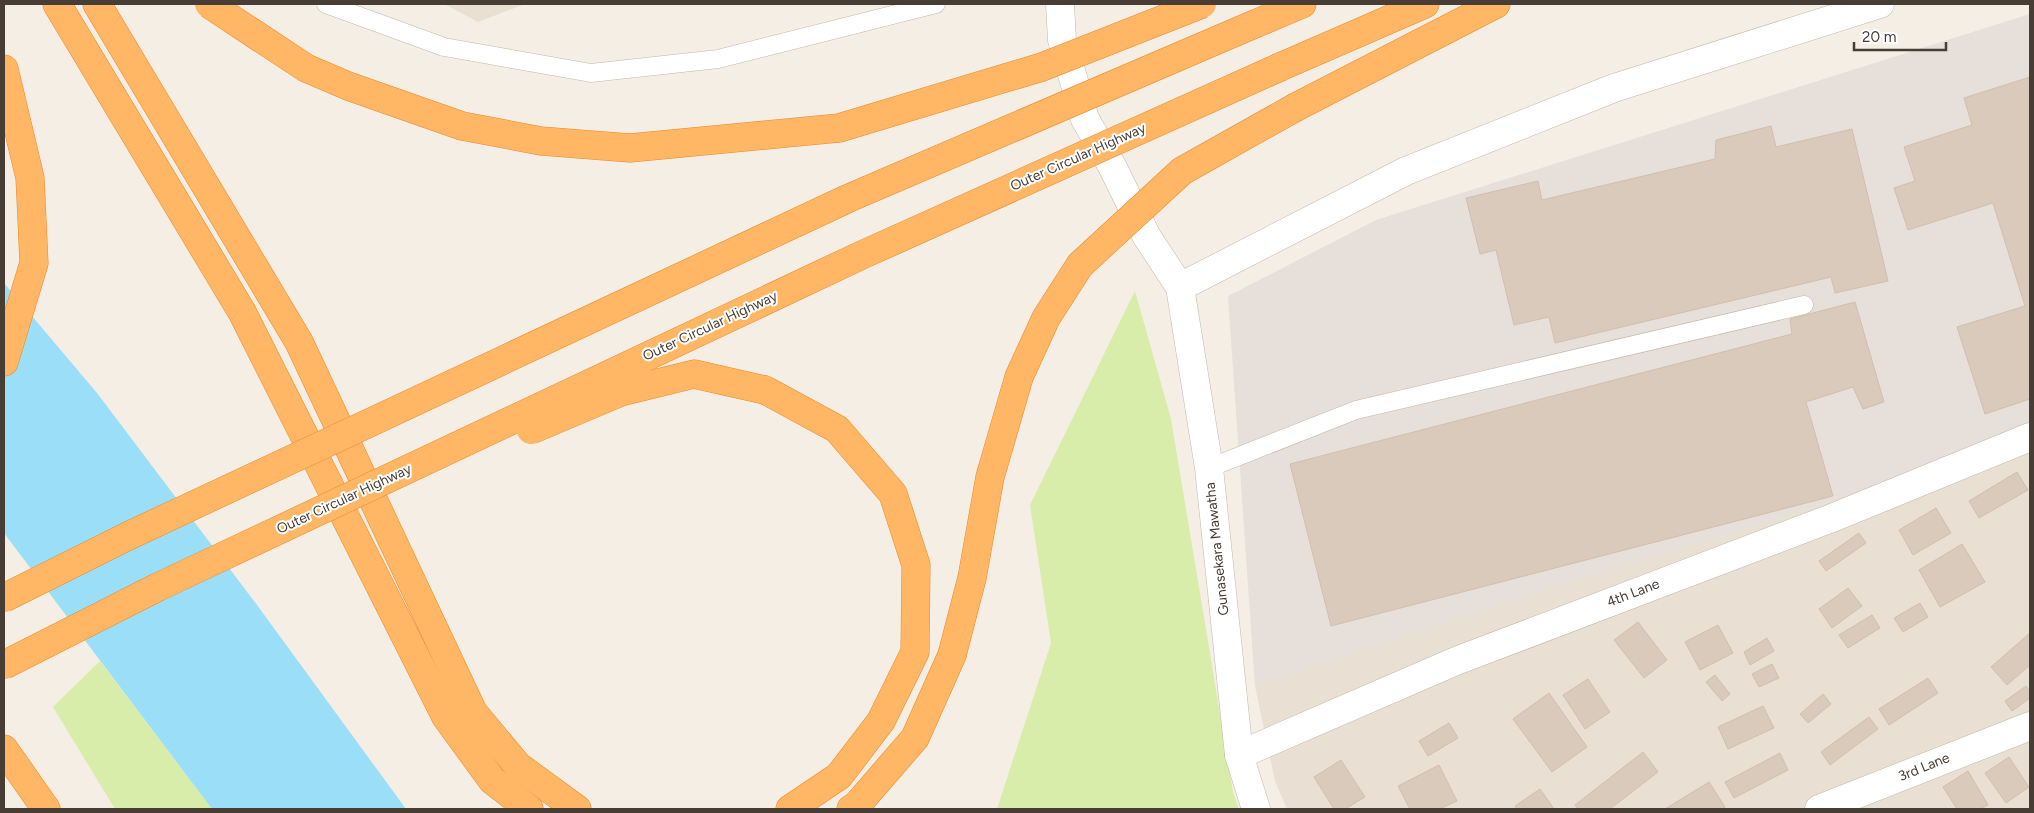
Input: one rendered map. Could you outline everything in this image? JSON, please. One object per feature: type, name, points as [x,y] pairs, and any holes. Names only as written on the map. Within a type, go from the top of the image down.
[{"type":"highway","points":[[57,4],[242,312],[446,717],[492,780],[529,809]]},
{"type":"highway","points":[[97,4],[299,342],[473,712],[518,766],[577,809]]},
{"type":"highway","points":[[209,4],[306,68],[348,86],[462,126],[541,141],[630,148],[839,128],[1042,67],[1202,4]]},
{"type":"highway","points":[[4,598],[128,536],[849,198],[1302,4]]},
{"type":"highway","name":"Outer Circular Highway","points":[[4,665],[158,587],[864,254],[1425,4]]},
{"type":"highway","points":[[851,809],[857,805],[915,738],[952,655],[972,578],[992,468],[1018,378],[1046,318],[1080,265],[1182,171],[1296,107],[1496,4]]},
{"type":"highway","points":[[4,68],[30,178],[34,263],[4,362]]},
{"type":"highway","points":[[158,587],[621,392],[694,374],[765,390],[837,429],[893,494],[916,566],[915,652],[881,721],[839,776],[790,809]]},
{"type":"highway","points":[[4,749],[46,809]]},
{"type":"street","points":[[1060,4],[1062,40],[1085,119],[1112,166],[1147,237],[1180,287],[1406,171],[1614,88],[1880,4]]},
{"type":"street","name":"Gunasekara Mawatha","points":[[1180,287],[1208,468],[1239,755],[1256,809]]},
{"type":"street","name":"4th Lane","points":[[1239,755],[1456,661],[1832,518],[2030,437]]},
{"type":"street","name":"3rd Lane","points":[[1818,809],[2030,726]]},
{"type":"lane","points":[[326,4],[444,47],[592,73],[718,59],[936,4]]},
{"type":"lane","points":[[1208,468],[1356,410],[1804,305]]},
{"type":"shaded area","points":[[444,4],[525,4],[478,22]]},
{"type":"shaded area","points":[[2030,14],[2030,433],[1789,516],[1541,591],[1255,686],[1228,296],[1376,220]]},
{"type":"shaded area","points":[[2030,433],[2030,809],[1287,809],[1275,781],[1255,686],[1541,591],[1789,516]]},
{"type":"green space","points":[[1135,291],[1171,419],[1233,792],[1239,809],[997,809],[1051,643],[1030,505]]},
{"type":"green space","points":[[100,661],[212,809],[115,809],[53,707]]},
{"type":"water","points":[[4,283],[97,393],[257,605],[406,809],[212,809],[4,533]]},
{"type":"building","points":[[2030,77],[2030,399],[1985,414],[1957,327],[2025,306],[1993,203],[1908,230],[1894,188],[1915,181],[1904,147],[1972,125],[1964,98]]},
{"type":"building","points":[[1771,126],[1776,147],[1852,129],[1888,281],[1835,293],[1831,277],[1555,343],[1549,317],[1514,325],[1496,250],[1480,254],[1466,198],[1538,181],[1542,200],[1715,159],[1716,140]]},
{"type":"building","points":[[1855,302],[1884,402],[1863,409],[1853,387],[1806,402],[1833,496],[1331,626],[1290,464],[1792,334],[1790,319]]},
{"type":"building","points":[[2017,472],[2028,490],[1979,518],[1969,501]]},
{"type":"building","points":[[1936,508],[1951,533],[1913,555],[1899,530]]},
{"type":"building","points":[[1859,533],[1866,543],[1826,571],[1819,561]]},
{"type":"building","points":[[1962,544],[1985,582],[1940,607],[1919,570]]},
{"type":"building","points":[[1848,588],[1862,606],[1832,628],[1819,609]]},
{"type":"building","points":[[1920,603],[1928,617],[1903,632],[1894,618]]},
{"type":"building","points":[[1872,615],[1880,628],[1848,648],[1839,635]]},
{"type":"building","points":[[1638,622],[1667,660],[1644,678],[1614,640]]},
{"type":"building","points":[[1718,625],[1733,653],[1700,670],[1685,642]]},
{"type":"building","points":[[2030,633],[2030,665],[2007,685],[1991,667]]},
{"type":"building","points":[[1767,638],[1774,651],[1750,665],[1744,652]]},
{"type":"building","points":[[1772,664],[1779,678],[1759,687],[1752,674]]},
{"type":"building","points":[[1715,675],[1730,694],[1722,701],[1706,682]]},
{"type":"building","points":[[1928,678],[1938,693],[1889,725],[1879,709]]},
{"type":"building","points":[[1588,679],[1610,712],[1585,729],[1563,695]]},
{"type":"building","points":[[2026,686],[2030,691],[2030,698],[2012,711],[2005,701]]},
{"type":"building","points":[[1549,693],[1587,747],[1552,772],[1513,719]]},
{"type":"building","points":[[1823,694],[1831,704],[1808,723],[1800,714]]},
{"type":"building","points":[[1763,706],[1774,728],[1728,749],[1718,727]]},
{"type":"building","points":[[1869,717],[1878,729],[1830,765],[1821,752]]},
{"type":"building","points":[[1449,723],[1458,738],[1428,756],[1419,741]]},
{"type":"building","points":[[1643,752],[1658,772],[1610,809],[1578,809],[1575,805]]},
{"type":"building","points":[[1780,753],[1788,770],[1734,798],[1725,782]]},
{"type":"building","points":[[2009,757],[2029,787],[2006,803],[1985,773]]},
{"type":"building","points":[[1341,760],[1365,797],[1345,809],[1334,809],[1314,777]]},
{"type":"building","points":[[1439,765],[1457,801],[1439,809],[1410,809],[1398,786]]},
{"type":"building","points":[[1968,771],[1988,805],[1980,809],[1957,809],[1943,787]]},
{"type":"building","points":[[1709,782],[1725,807],[1721,809],[1665,809]]},
{"type":"building","points":[[1540,789],[1554,809],[1517,809],[1515,806]]}]
